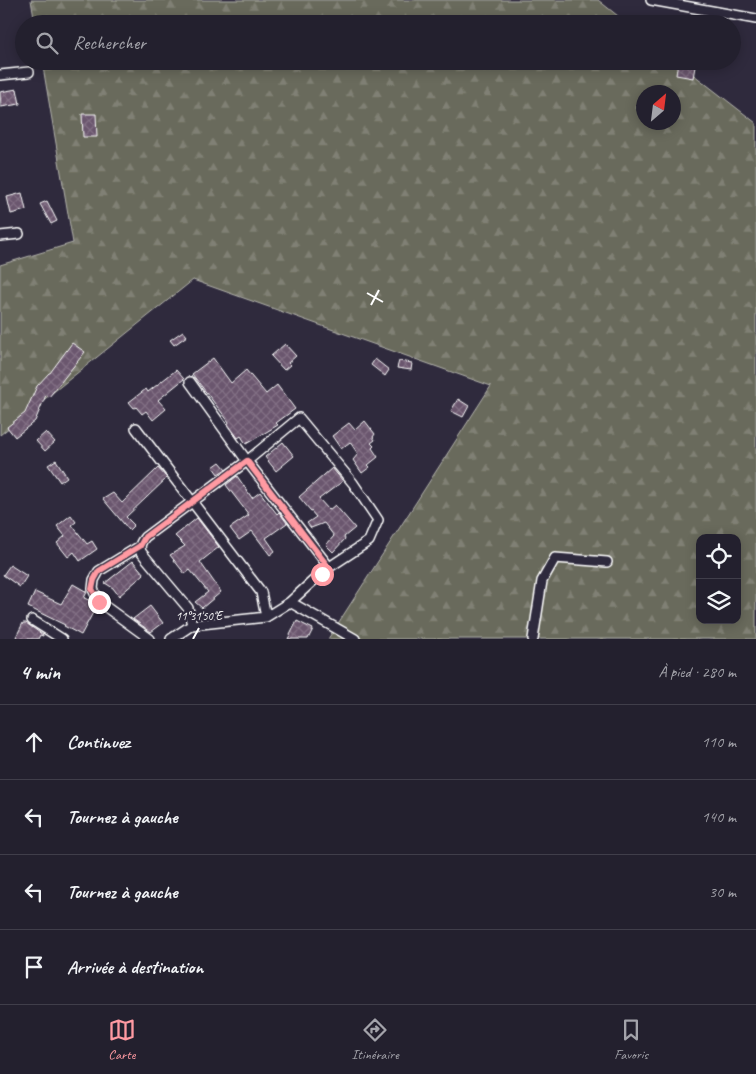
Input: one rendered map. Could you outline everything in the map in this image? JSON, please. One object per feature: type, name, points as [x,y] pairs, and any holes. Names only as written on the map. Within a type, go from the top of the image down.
[{"type":"street","points":[[652,0],[734,15]]},
{"type":"street","points":[[741,16],[756,19]]},
{"type":"street","points":[[0,75],[29,72]]},
{"type":"street","points":[[0,236],[19,234]]},
{"type":"street","points":[[190,382],[247,461],[326,564],[325,570]]},
{"type":"street","points":[[150,639],[99,602],[92,589],[99,571],[140,546],[145,537],[247,461],[299,418],[353,483],[378,520],[369,541],[325,570],[290,602],[266,617],[192,625],[171,639]]},
{"type":"street","points":[[136,428],[260,592],[266,617]]},
{"type":"street","points":[[140,546],[141,552],[188,608],[192,625]]},
{"type":"street","points":[[533,639],[542,581],[555,558],[607,562]]},
{"type":"street","points":[[290,602],[355,639]]},
{"type":"street","points":[[32,620],[62,639]]},
{"type":"green space","points":[[31,0],[598,0],[617,15],[34,15]]},
{"type":"green space","points":[[44,70],[688,70],[756,123],[756,639],[328,639],[491,386],[193,280],[0,435],[0,265],[73,243]]},
{"type":"building","points":[[677,70],[694,70],[693,78],[676,75]]},
{"type":"building","points":[[17,89],[20,104],[1,107],[0,92]]},
{"type":"building","points":[[82,114],[96,114],[97,137],[83,137]]},
{"type":"building","points":[[22,193],[26,210],[11,214],[7,197]]},
{"type":"building","points":[[47,201],[57,221],[51,224],[40,204]]},
{"type":"building","points":[[183,331],[187,336],[174,345],[170,340]]},
{"type":"building","points":[[72,343],[85,352],[49,397],[46,395],[35,421],[15,437],[7,427],[25,413],[37,386],[50,373]]},
{"type":"building","points":[[285,344],[296,356],[288,363],[290,365],[284,370],[271,356]]},
{"type":"building","points":[[213,358],[231,383],[246,370],[266,394],[277,385],[295,409],[276,423],[278,425],[246,444],[241,436],[238,438],[228,424],[229,422],[192,374]]},
{"type":"building","points":[[375,359],[389,370],[385,376],[371,365]]},
{"type":"building","points":[[399,361],[412,363],[411,370],[397,368]]},
{"type":"building","points":[[176,370],[184,379],[158,400],[166,409],[153,420],[146,411],[142,414],[129,402],[146,389],[148,392]]},
{"type":"building","points":[[458,399],[469,406],[463,417],[451,411]]},
{"type":"building","points":[[365,421],[375,434],[373,437],[375,440],[371,443],[378,457],[362,473],[353,460],[358,454],[350,442],[341,449],[332,436],[349,423],[355,430]]},
{"type":"building","points":[[46,432],[55,442],[45,451],[36,441]]},
{"type":"building","points":[[283,442],[294,456],[276,471],[265,457]]},
{"type":"building","points":[[56,460],[67,477],[60,482],[48,465]]},
{"type":"building","points":[[220,462],[226,469],[218,474],[213,467]]},
{"type":"building","points":[[158,468],[167,478],[126,517],[134,525],[129,530],[103,499],[113,493],[122,503]]},
{"type":"building","points":[[332,468],[343,481],[319,499],[329,510],[335,505],[355,528],[344,537],[345,539],[333,552],[326,545],[334,536],[324,523],[311,528],[307,523],[316,517],[299,497]]},
{"type":"building","points":[[237,476],[252,498],[260,492],[277,514],[279,512],[287,523],[266,538],[275,551],[270,555],[252,531],[239,540],[230,528],[249,515],[226,485]]},
{"type":"building","points":[[71,515],[76,522],[72,525],[87,544],[92,541],[97,549],[80,561],[74,552],[68,557],[57,543],[65,536],[57,526]]},
{"type":"building","points":[[197,518],[219,547],[200,562],[221,592],[202,608],[195,602],[208,592],[190,570],[185,574],[170,555],[185,546],[175,536]]},
{"type":"building","points":[[133,561],[144,574],[119,596],[113,588],[105,583]]},
{"type":"building","points":[[10,565],[27,576],[20,587],[3,575]]},
{"type":"building","points":[[73,584],[87,592],[84,598],[91,601],[96,607],[81,635],[28,607],[35,592],[61,604]]},
{"type":"building","points":[[150,606],[163,623],[151,632],[133,619]]},
{"type":"building","points":[[297,621],[313,629],[308,639],[288,639]]},
{"type":"building","points":[[23,623],[26,623],[43,636],[40,635],[38,639],[21,639],[16,637]]},
{"type":"route","points":[[99,602],[92,589],[99,571],[140,546],[145,537],[247,461],[326,564],[322,574]]}]
